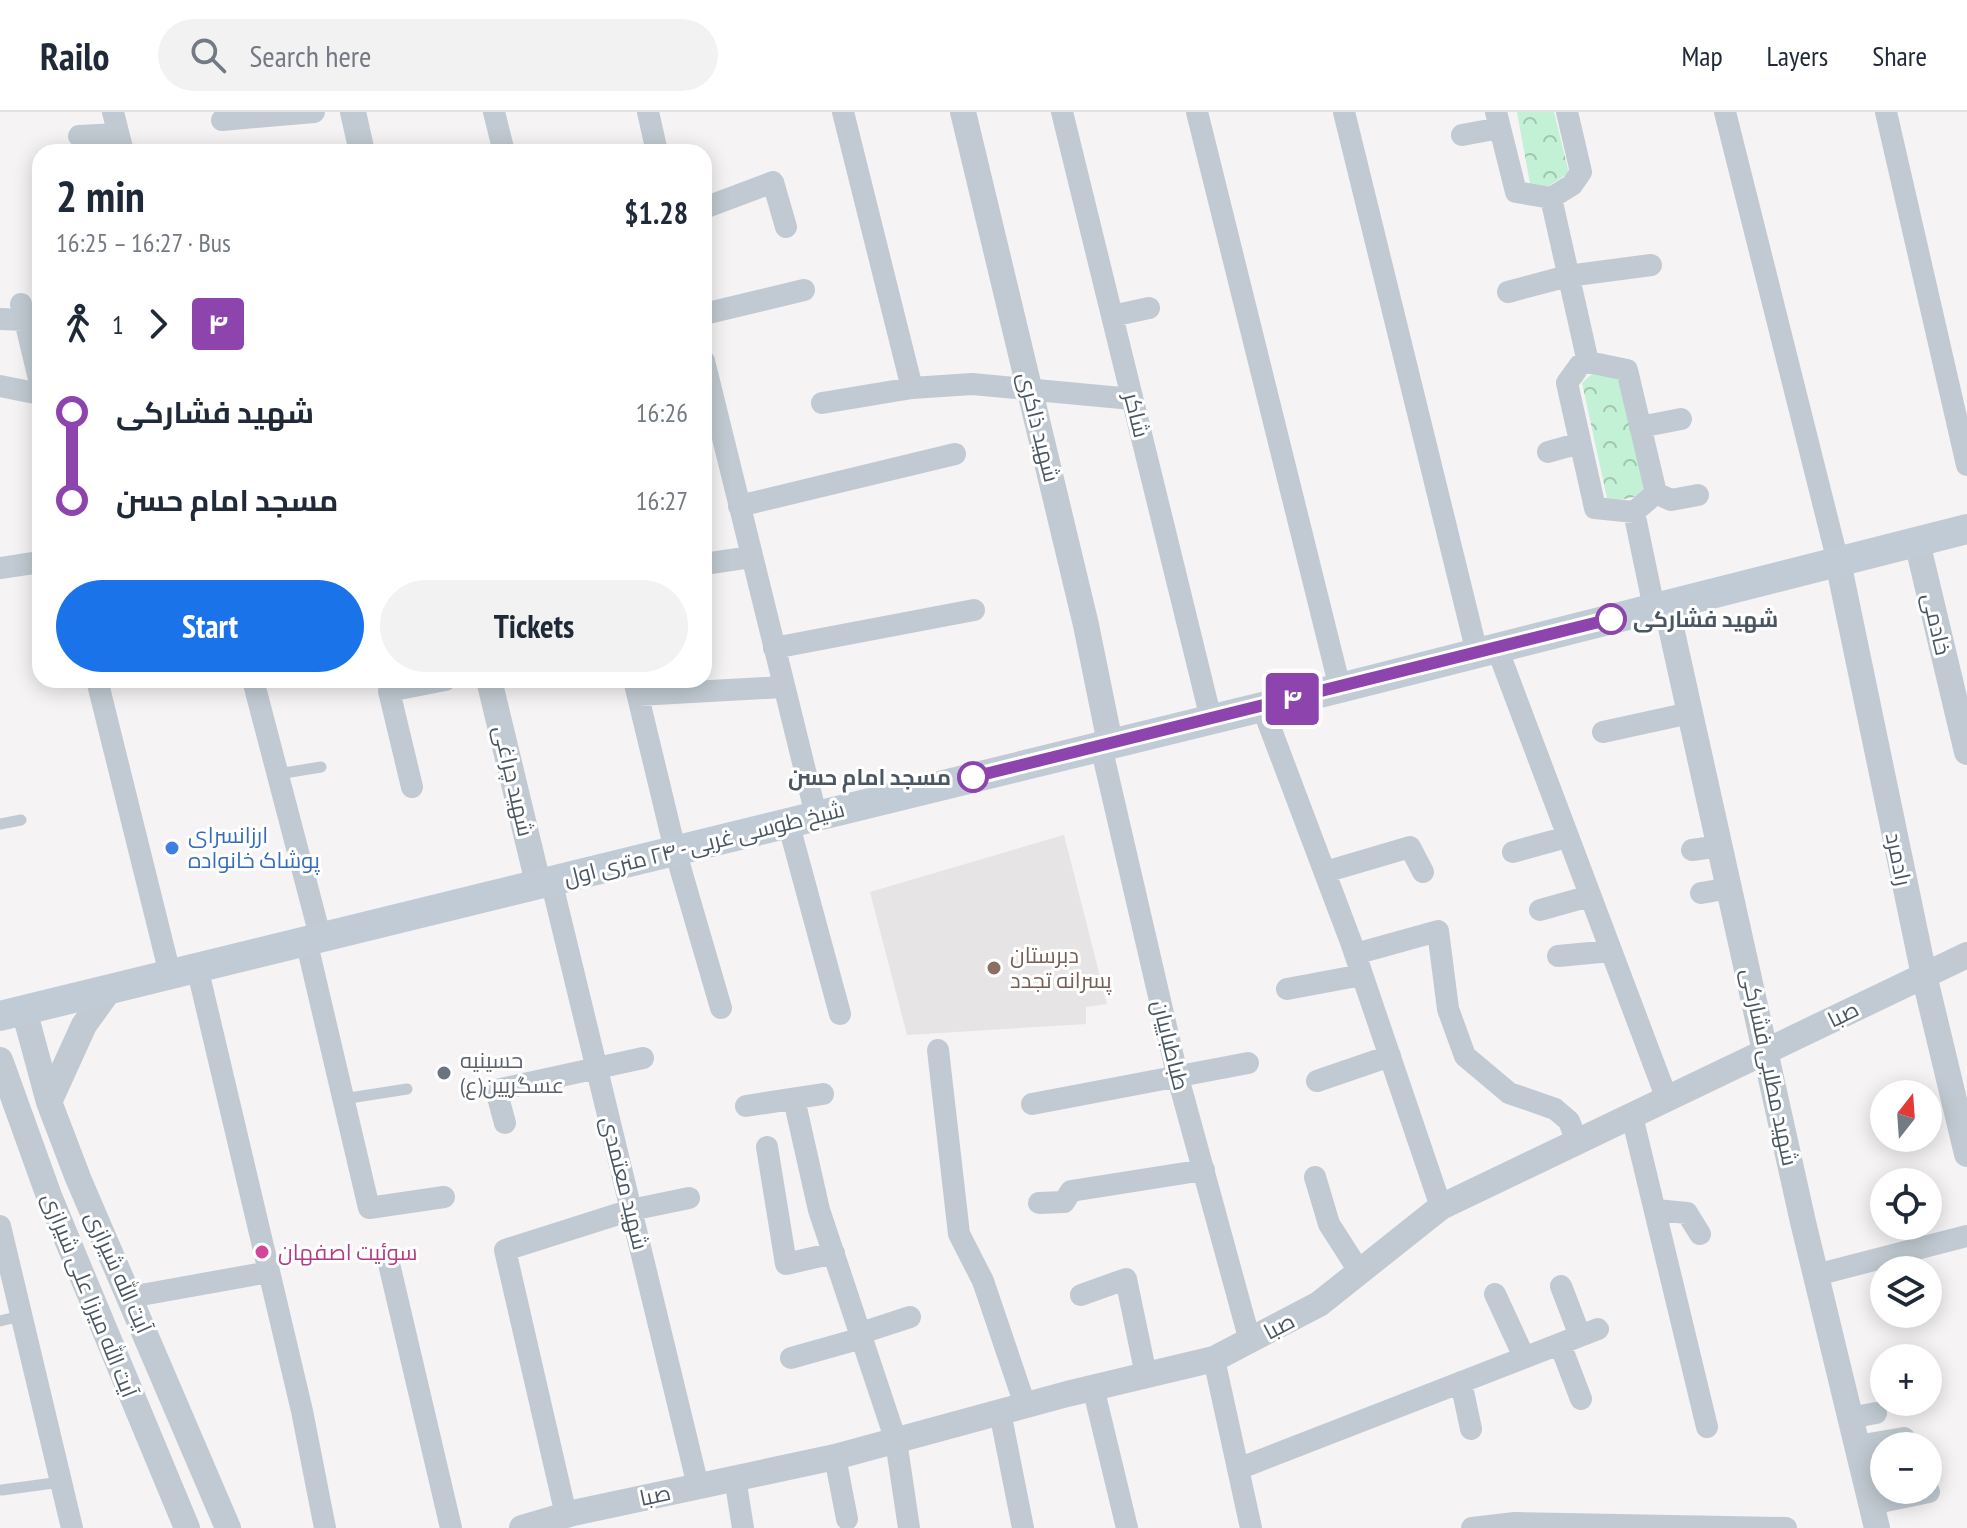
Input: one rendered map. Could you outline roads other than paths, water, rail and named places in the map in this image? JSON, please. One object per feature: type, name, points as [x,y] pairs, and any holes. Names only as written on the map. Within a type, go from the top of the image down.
[{"type":"main road","name":"شیخ طوسی غربی - ۲۴ متری اول","points":[[12,1013],[1340,688],[1967,529]]},
{"type":"street","points":[[222,120],[314,112]]},
{"type":"street","points":[[353,112],[360,144]]},
{"type":"street","points":[[494,112],[502,144]]},
{"type":"street","points":[[648,112],[655,144]]},
{"type":"street","points":[[843,112],[912,388]]},
{"type":"street","name":"شهید ذاکری","points":[[963,112],[1086,625],[1105,744]]},
{"type":"street","name":"شاکر","points":[[1062,112],[1211,719]]},
{"type":"street","points":[[1197,112],[1340,688]]},
{"type":"street","points":[[1344,112],[1487,650],[1567,837],[1667,1099]]},
{"type":"street","points":[[1462,135],[1498,120],[1516,192],[1551,198],[1572,185],[1581,172],[1567,112]]},
{"type":"street","points":[[1725,112],[1838,562]]},
{"type":"street","points":[[1886,112],[1967,465]]},
{"type":"street","points":[[79,136],[118,133]]},
{"type":"street","points":[[712,205],[773,182],[786,227]]},
{"type":"street","points":[[1551,198],[1588,362]]},
{"type":"street","points":[[1508,292],[1568,276],[1651,265]]},
{"type":"street","points":[[712,312],[804,290]]},
{"type":"street","points":[[1112,316],[1149,308]]},
{"type":"street","points":[[0,319],[23,312],[32,350]]},
{"type":"street","points":[[1588,362],[1627,370],[1656,493],[1634,512],[1595,508],[1567,383],[1580,365],[1588,362]]},
{"type":"street","points":[[822,403],[912,388],[972,384],[1132,399]]},
{"type":"street","points":[[0,386],[32,392]]},
{"type":"street","points":[[712,394],[784,687],[802,818],[840,1014]]},
{"type":"street","points":[[1640,427],[1681,419]]},
{"type":"street","points":[[1548,452],[1580,443]]},
{"type":"street","points":[[739,506],[955,454]]},
{"type":"street","points":[[1656,493],[1671,500],[1698,495]]},
{"type":"street","points":[[1634,512],[1660,607]]},
{"type":"street","name":"خادمی","points":[[1917,542],[1963,718],[1967,752]]},
{"type":"street","points":[[712,563],[751,557]]},
{"type":"street","name":"رادمرد","points":[[1838,562],[1924,975],[1967,1154]]},
{"type":"street","points":[[0,568],[32,563]]},
{"type":"street","name":"شهید مطلبی فشارکی","points":[[1660,607],[1690,713],[1816,1275],[1863,1415],[1857,1446],[1874,1516]]},
{"type":"street","points":[[774,648],[974,610]]},
{"type":"street","points":[[712,687],[784,687]]},
{"type":"street","points":[[99,688],[184,970],[269,1272],[325,1528]]},
{"type":"street","points":[[255,688],[278,774],[343,1099],[369,1208],[444,1197]]},
{"type":"street","points":[[404,688],[389,691],[412,787]]},
{"type":"street","name":"شهید چراغی","points":[[491,688],[545,882]]},
{"type":"street","points":[[636,688],[675,850],[721,1008]]},
{"type":"street","points":[[1262,706],[1359,965],[1441,1207]]},
{"type":"street","points":[[1603,732],[1690,713]]},
{"type":"street","name":"طباطباییان","points":[[1105,744],[1177,1074],[1250,1341]]},
{"type":"street","points":[[1513,852],[1567,837]]},
{"type":"street","points":[[1692,850],[1721,846]]},
{"type":"street","points":[[1325,872],[1410,847],[1423,872]]},
{"type":"street","name":"شهید معتمدی","points":[[545,882],[597,1067],[698,1486]]},
{"type":"street","points":[[1701,893],[1730,888]]},
{"type":"street","points":[[1540,910],[1590,896]]},
{"type":"street","points":[[1287,989],[1359,965],[1438,931],[1448,1009],[1465,1056],[1509,1093],[1555,1109],[1569,1121],[1577,1142]]},
{"type":"street","points":[[1558,956],[1611,951]]},
{"type":"street","name":"صبا","points":[[522,1528],[835,1457],[1093,1387],[1214,1359],[1319,1304],[1441,1207],[1967,955]]},
{"type":"street","points":[[49,1102],[84,1025],[110,989]]},
{"type":"street","name":"آیت الله شیرازی","points":[[12,1013],[228,1528]]},
{"type":"street","points":[[938,1050],[959,1234],[983,1281],[1013,1409],[1023,1528]]},
{"type":"street","points":[[1317,1081],[1390,1056]]},
{"type":"street","points":[[505,1123],[496,1090],[643,1058]]},
{"type":"street","name":"آیت الله میرزا علی شیرازی","points":[[0,1060],[8,1098],[35,1156],[187,1528]]},
{"type":"street","points":[[1032,1104],[1177,1074],[1248,1063]]},
{"type":"street","points":[[746,1106],[823,1094]]},
{"type":"street","points":[[794,1099],[819,1210],[896,1441],[909,1528]]},
{"type":"street","points":[[1632,1116],[1707,1427]]},
{"type":"street","points":[[35,1156],[66,1147]]},
{"type":"street","points":[[767,1147],[786,1264],[834,1253]]},
{"type":"street","points":[[1039,1203],[1064,1202],[1071,1191],[1204,1170]]},
{"type":"street","points":[[1315,1177],[1329,1224],[1359,1271]]},
{"type":"street","points":[[572,1519],[505,1250],[631,1210],[689,1198]]},
{"type":"street","points":[[1656,1210],[1687,1213],[1700,1234]]},
{"type":"street","points":[[0,1226],[11,1318],[72,1528]]},
{"type":"street","points":[[1816,1275],[1967,1236]]},
{"type":"street","points":[[390,1268],[451,1528]]},
{"type":"street","points":[[130,1297],[269,1272]]},
{"type":"street","points":[[1081,1295],[1126,1279],[1146,1375]]},
{"type":"street","points":[[1561,1286],[1579,1336],[1581,1399]]},
{"type":"street","points":[[1495,1294],[1524,1357]]},
{"type":"street","points":[[791,1358],[910,1317]]},
{"type":"street","points":[[1238,1469],[1579,1336]]},
{"type":"street","points":[[1214,1359],[1251,1528]]},
{"type":"street","points":[[1461,1382],[1471,1429]]},
{"type":"street","points":[[1093,1387],[1127,1528]]},
{"type":"street","points":[[1857,1446],[1870,1444]]},
{"type":"street","points":[[835,1457],[847,1519]]},
{"type":"street","points":[[735,1478],[743,1528]]},
{"type":"street","points":[[1874,1516],[1902,1504]]},
{"type":"street","points":[[1472,1528],[1515,1523],[1786,1528]]},
{"type":"lane","points":[[278,774],[321,767]]},
{"type":"lane","points":[[0,824],[21,820]]},
{"type":"lane","points":[[343,1099],[407,1089]]},
{"type":"lane","points":[[2,1490],[61,1482]]},
{"type":"place","name":"شهید فشارکی","points":[[1611,619]]},
{"type":"place","name":"مسجد امام حسن","points":[[973,777]]},
{"type":"place","name":"ارزانسرای پوشاک خانواده","points":[[172,848]]},
{"type":"place","name":"دبرستان پسرانه تجدد","points":[[994,968]]},
{"type":"place","name":"حسینیه عسگریین(ع)","points":[[444,1073]]},
{"type":"place","name":"سوئیت اصفهان","points":[[262,1252]]}]
